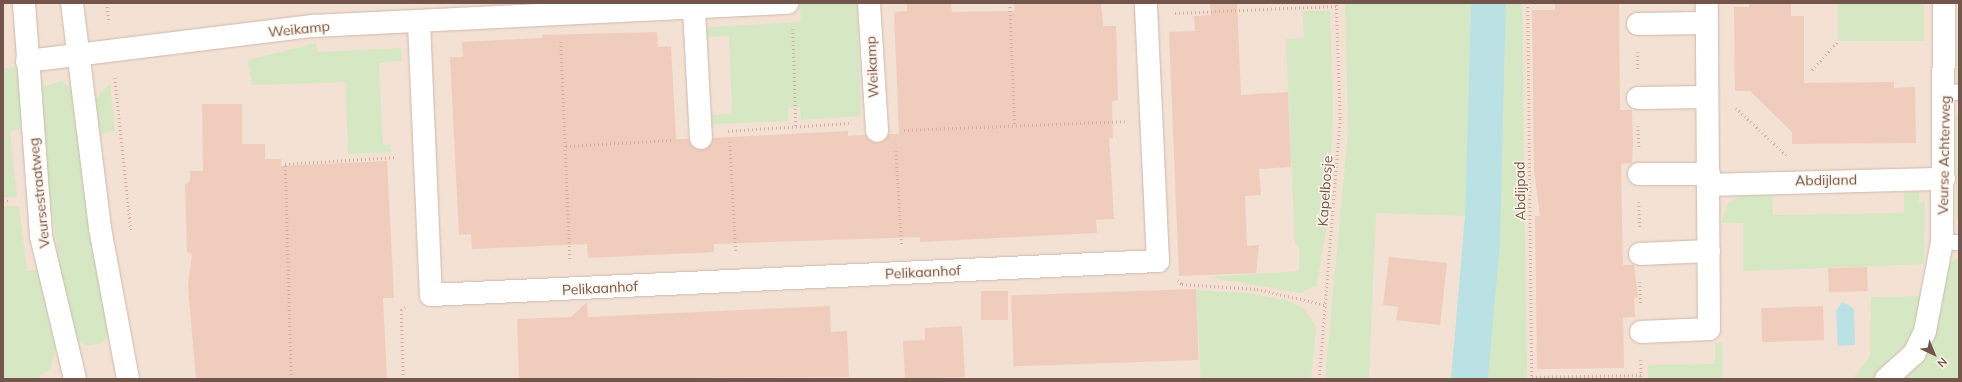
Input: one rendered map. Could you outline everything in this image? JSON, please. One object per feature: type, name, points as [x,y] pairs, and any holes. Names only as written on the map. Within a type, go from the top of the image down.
[{"type":"street","name":"Veursestraatweg","points":[[24,3],[27,61],[41,236],[75,379]]},
{"type":"street","points":[[72,3],[100,228],[128,379]]},
{"type":"street","name":"Weikamp","points":[[27,61],[112,52],[314,26],[419,23],[567,11],[694,10],[788,3]]},
{"type":"street","name":"Weikamp","points":[[869,3],[882,128]]},
{"type":"street","name":"Veurse Achterweg","points":[[1886,379],[1914,354],[1932,305],[1951,242],[1944,179],[1952,92],[1944,3]]},
{"type":"street","points":[[1146,9],[1158,261]]},
{"type":"street","points":[[694,10],[701,136]]},
{"type":"street","points":[[1638,24],[1707,13],[1709,329],[1641,332]]},
{"type":"street","points":[[419,23],[431,295]]},
{"type":"street","points":[[1638,98],[1707,88]]},
{"type":"street","name":"Abdijland","points":[[1639,174],[1709,179],[1944,179]]},
{"type":"street","points":[[1640,254],[1709,251]]},
{"type":"street","name":"Pelikaanhof","points":[[431,295],[571,290],[1158,261]]},
{"type":"path","points":[[107,3],[131,234]]},
{"type":"path","points":[[788,3],[792,22],[796,126]]},
{"type":"path","points":[[1010,3],[1015,125]]},
{"type":"path","name":"Abdijpad","points":[[1528,3],[1532,378]]},
{"type":"path","points":[[1146,9],[1336,4]]},
{"type":"path","name":"Kapelbosje","points":[[1318,379],[1326,305],[1340,118],[1336,4]]},
{"type":"path","points":[[567,11],[566,146],[571,290]]},
{"type":"path","points":[[1812,70],[1838,41]]},
{"type":"path","points":[[1707,88],[1812,180]]},
{"type":"path","points":[[566,146],[701,136],[729,131],[796,126],[882,128],[1151,120]]},
{"type":"path","points":[[882,128],[904,273]]},
{"type":"path","points":[[729,131],[738,281]]},
{"type":"path","points":[[291,379],[284,164],[424,155]]},
{"type":"path","points":[[1158,261],[1182,284],[1257,289],[1326,305]]},
{"type":"path","points":[[403,379],[401,310],[431,295]]},
{"type":"path","points":[[1532,378],[1641,375]]},
{"type":"shaded area","points":[[3,3],[1959,3],[1959,379],[3,379]]},
{"type":"green space","points":[[800,3],[857,3],[861,116],[801,120],[800,107],[788,108],[789,121],[712,124],[712,115],[732,114],[729,36],[707,37],[707,27],[801,22]]},
{"type":"green space","points":[[1345,3],[1471,3],[1465,216],[1376,213],[1369,379],[1325,379],[1348,133]]},
{"type":"green space","points":[[1506,3],[1522,3],[1527,379],[1488,379],[1500,245]]},
{"type":"green space","points":[[1838,3],[1924,3],[1924,41],[1838,41]]},
{"type":"green space","points":[[1959,3],[1959,86],[1956,85]]},
{"type":"green space","points":[[1302,11],[1330,11],[1333,110],[1328,218],[1317,285],[1301,293],[1207,277],[1299,271],[1299,246],[1295,244],[1286,39],[1304,38]]},
{"type":"green space","points":[[316,43],[317,52],[401,48],[402,61],[379,63],[383,145],[390,145],[391,152],[348,154],[345,82],[252,85],[248,60]]},
{"type":"green space","points":[[15,67],[20,75],[24,129],[10,131],[17,197],[3,197],[3,69]]},
{"type":"green space","points":[[62,81],[77,93],[111,331],[102,343],[86,346],[75,338],[61,271],[48,188],[39,96],[41,87]]},
{"type":"green space","points":[[110,83],[115,131],[99,134],[96,99]]},
{"type":"green space","points":[[1956,114],[1959,114],[1959,219],[1956,219]]},
{"type":"green space","points":[[1904,192],[1919,192],[1919,202],[1925,202],[1924,264],[1743,271],[1743,223],[1721,223],[1728,203],[1743,195],[1772,194],[1773,215],[1904,213]]},
{"type":"green space","points":[[3,206],[19,206],[27,271],[42,269],[58,343],[50,369],[37,379],[3,379]]},
{"type":"green space","points":[[1959,257],[1959,379],[1900,379],[1933,336],[1947,266]]},
{"type":"green space","points":[[1196,290],[1246,293],[1290,301],[1303,308],[1316,326],[1311,379],[1201,379]]},
{"type":"green space","points":[[1922,296],[1916,340],[1906,353],[1873,379],[1852,379],[1870,357],[1871,297]]},
{"type":"green space","points":[[1715,343],[1722,343],[1723,379],[1648,379],[1648,365],[1715,364]]},
{"type":"water","points":[[1471,3],[1506,3],[1500,245],[1488,379],[1451,379],[1465,216]]},
{"type":"water","points":[[1843,302],[1854,309],[1855,345],[1838,346],[1836,310]]},
{"type":"building","points":[[907,3],[951,3],[952,12],[1015,11],[1014,3],[1101,3],[1103,26],[1116,26],[1118,100],[1112,101],[1113,138],[1109,138],[1114,219],[1096,220],[1097,233],[920,242],[920,237],[714,244],[714,252],[588,258],[587,244],[472,249],[471,234],[459,235],[450,57],[463,57],[462,42],[542,38],[542,35],[657,32],[658,47],[671,46],[676,139],[689,139],[696,149],[707,149],[713,138],[848,131],[848,136],[866,135],[878,143],[889,134],[899,134],[894,12],[907,11]]},
{"type":"building","points":[[1210,3],[1237,3],[1241,95],[1288,92],[1291,167],[1259,169],[1261,195],[1245,196],[1247,246],[1259,245],[1256,273],[1179,276],[1169,32],[1195,31],[1194,16],[1211,15]]},
{"type":"building","points":[[1555,3],[1619,3],[1620,110],[1632,110],[1633,144],[1632,163],[1621,164],[1623,265],[1634,265],[1638,298],[1634,297],[1635,317],[1623,318],[1624,368],[1537,369],[1535,216],[1540,216],[1534,170],[1532,10],[1555,10]]},
{"type":"building","points":[[1749,3],[1791,3],[1791,16],[1804,16],[1804,83],[1894,82],[1894,88],[1915,87],[1916,143],[1792,144],[1792,132],[1750,91],[1735,91],[1734,7],[1749,7]]},
{"type":"building","points":[[202,104],[242,104],[242,144],[265,144],[265,159],[281,159],[281,166],[387,161],[394,298],[383,298],[387,379],[196,379],[188,286],[192,254],[187,251],[185,185],[190,181],[190,171],[203,171]]},
{"type":"building","points":[[1389,257],[1447,263],[1440,325],[1396,320],[1398,307],[1383,305]]},
{"type":"building","points":[[1867,267],[1868,291],[1829,292],[1828,268]]},
{"type":"building","points":[[1196,289],[1198,360],[1014,366],[1011,295]]},
{"type":"building","points":[[981,291],[1008,291],[1008,320],[981,320]]},
{"type":"building","points":[[587,302],[588,317],[830,306],[831,332],[847,331],[849,377],[519,379],[517,319],[571,317]]},
{"type":"building","points":[[1823,306],[1824,340],[1762,342],[1761,308]]},
{"type":"building","points":[[962,326],[965,377],[905,379],[903,341],[925,340],[925,328]]}]
